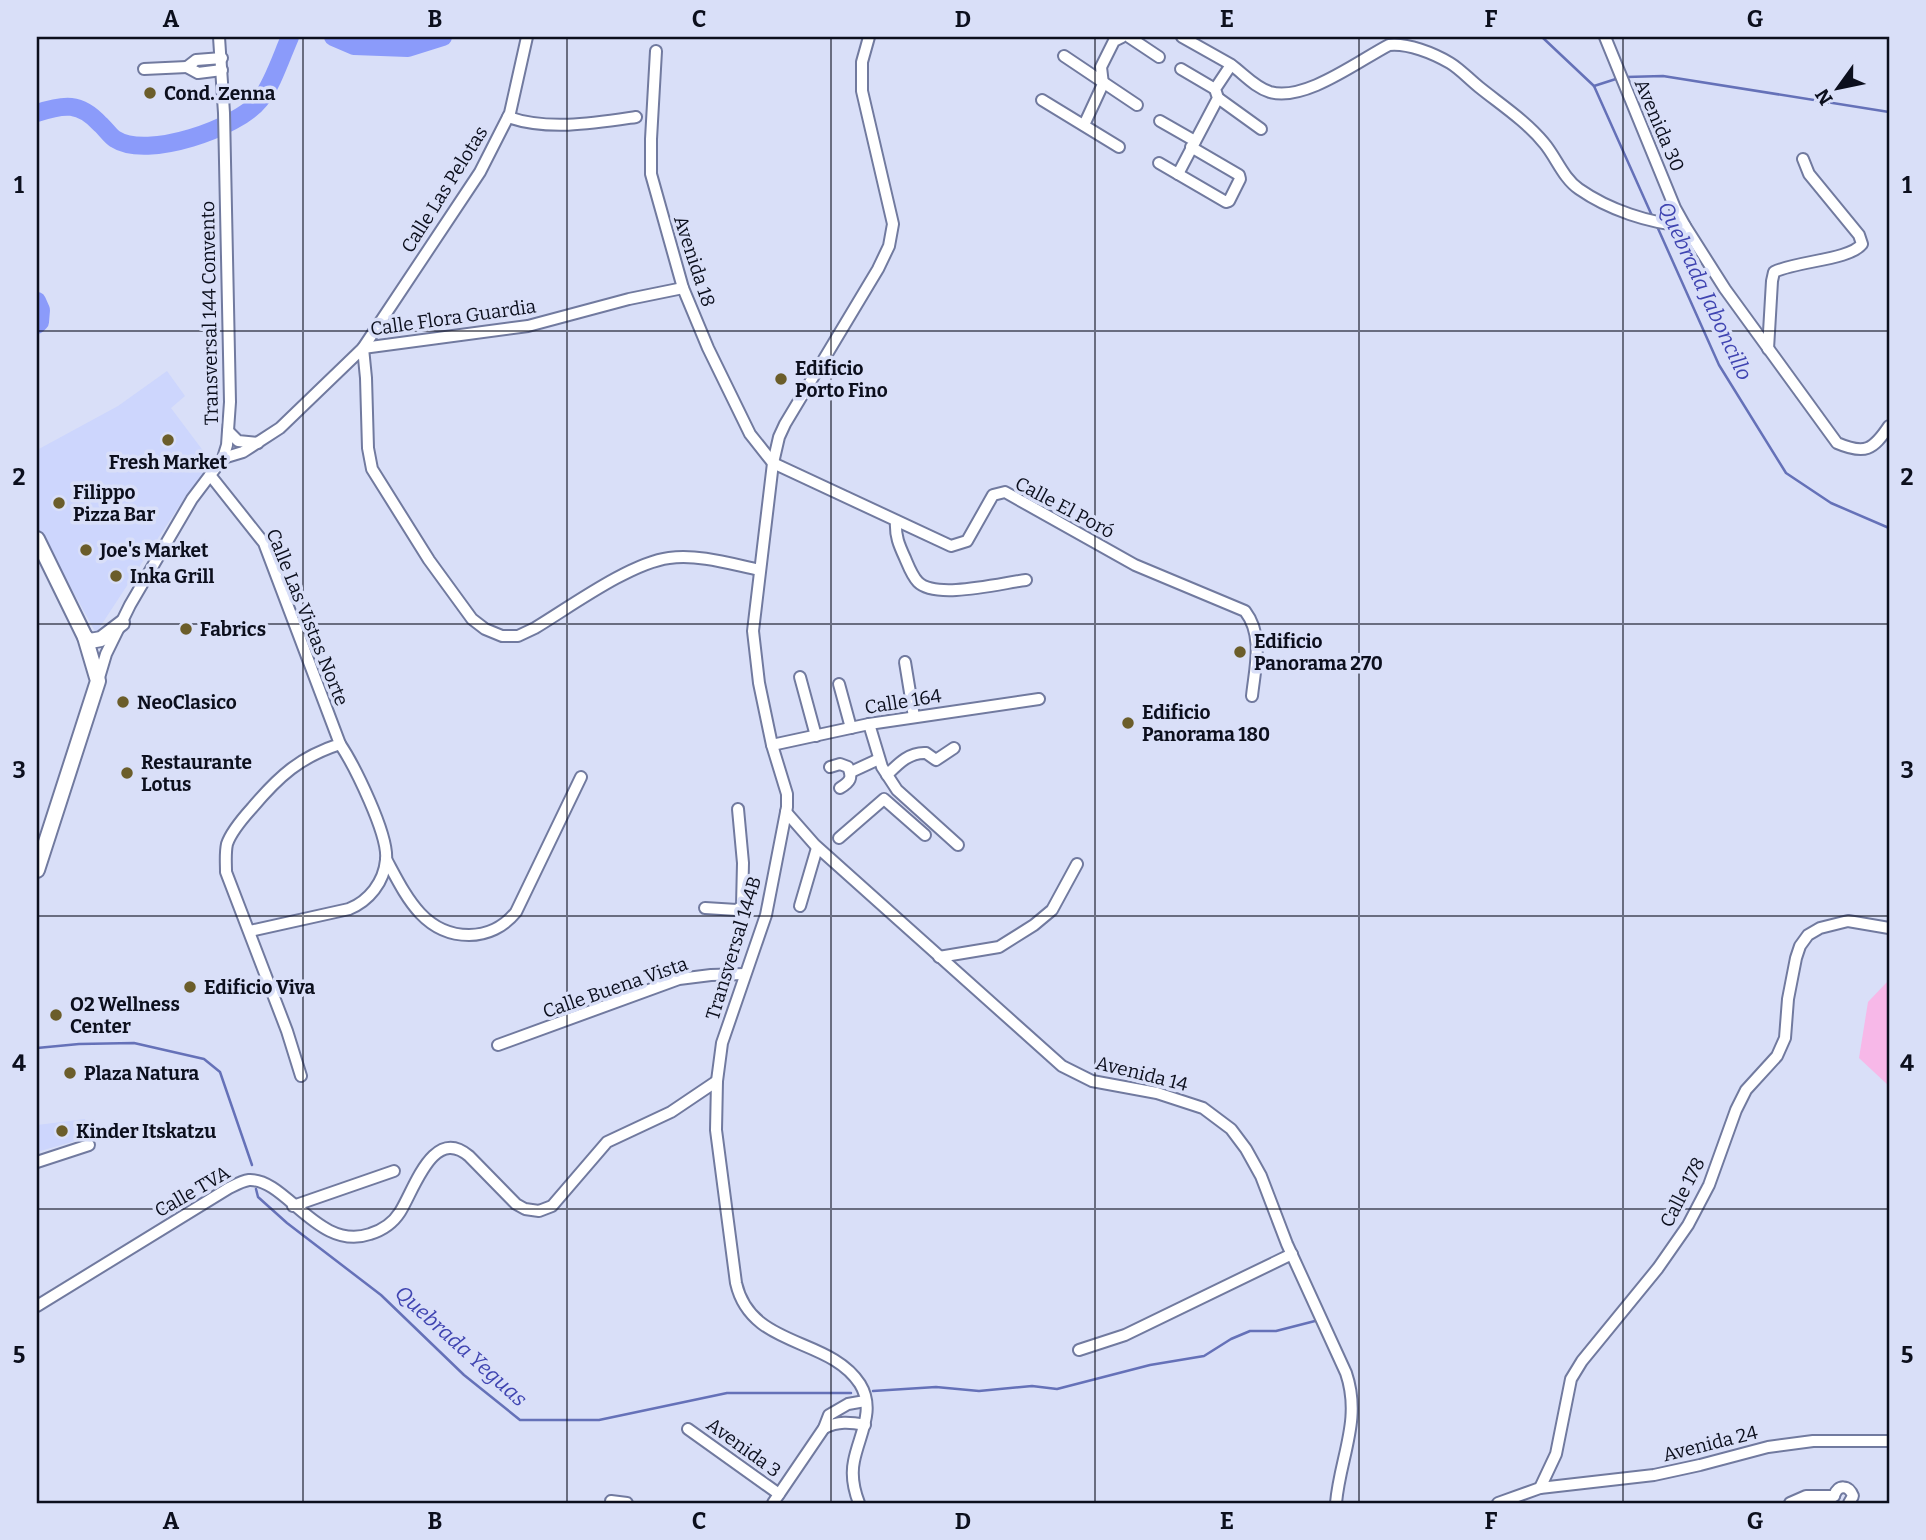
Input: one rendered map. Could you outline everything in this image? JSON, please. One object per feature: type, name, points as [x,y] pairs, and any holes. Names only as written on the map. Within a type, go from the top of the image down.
[{"type":"main road","points":[[37,539],[85,637],[97,681],[37,870]]},
{"type":"main road","points":[[85,637],[90,641],[101,639],[122,622]]},
{"type":"street","name":"Transversal 144 Convento","points":[[97,681],[106,654],[122,622],[177,523],[223,457],[227,445],[230,402],[224,113],[219,37]]},
{"type":"street","name":"Calle Las Pelotas","points":[[363,348],[480,172],[508,117],[527,37]]},
{"type":"street","name":"Transversal 144B","points":[[859,1503],[853,1480],[853,1463],[867,1414],[859,1383],[845,1367],[760,1323],[744,1306],[736,1283],[716,1130],[717,1081],[722,1043],[766,915],[786,812],[787,794],[772,745],[759,683],[753,631],[773,463],[785,424],[835,351],[889,246],[892,224],[862,91],[862,62],[869,37]]},
{"type":"street","points":[[1084,125],[1103,84],[1101,67],[1114,41],[1122,37]]},
{"type":"street","points":[[1129,37],[1159,57]]},
{"type":"street","points":[[1182,37],[1231,65],[1257,86],[1287,94],[1317,85],[1389,45],[1402,44],[1450,63],[1522,122],[1544,142],[1578,189],[1659,224],[1685,226]]},
{"type":"street","name":"Avenida 30","points":[[1605,37],[1670,197],[1685,226],[1768,349],[1837,443],[1853,450],[1865,449],[1877,444],[1889,426]]},
{"type":"street","name":"Avenida 18","points":[[656,51],[651,174],[683,288],[746,427],[773,463]]},
{"type":"street","points":[[1064,56],[1103,84],[1138,104]]},
{"type":"street","points":[[187,67],[195,60],[222,58]]},
{"type":"street","points":[[1178,174],[1231,65]]},
{"type":"street","points":[[144,69],[187,67],[198,73],[222,70]]},
{"type":"street","points":[[1181,69],[1262,129]]},
{"type":"street","points":[[1042,100],[1119,147]]},
{"type":"street","points":[[508,117],[547,124],[636,117]]},
{"type":"street","points":[[1159,163],[1226,202],[1240,179],[1239,175],[1160,121]]},
{"type":"street","points":[[1768,349],[1774,272],[1784,267],[1847,254],[1858,250],[1862,244],[1859,235],[1809,174],[1803,159]]},
{"type":"street","name":"Calle Flora Guardia","points":[[223,457],[232,456],[258,443],[296,415],[363,348],[528,326],[629,299],[683,288]]},
{"type":"street","points":[[363,348],[368,448],[372,469],[429,560],[472,619],[485,629],[502,636],[518,636],[630,572],[646,564],[670,558],[698,558],[760,570]]},
{"type":"street","points":[[228,431],[238,441],[258,443]]},
{"type":"street","name":"Calle El Poró","points":[[773,463],[951,547],[967,541],[993,495],[1005,492],[1135,565],[1245,611],[1253,622],[1258,637],[1252,696]]},
{"type":"street","name":"Calle Las Vistas Norte","points":[[210,475],[264,543],[340,744],[349,757],[374,813],[383,838],[386,859],[410,901],[429,923],[440,930],[458,935],[486,933],[509,920],[516,912],[581,778]]},
{"type":"street","points":[[896,521],[895,536],[908,565],[918,582],[930,589],[945,591],[1026,580]]},
{"type":"street","points":[[905,662],[914,717]]},
{"type":"street","points":[[800,677],[816,736]]},
{"type":"street","points":[[839,684],[851,728]]},
{"type":"street","name":"Calle 164","points":[[772,745],[869,724],[1040,699]]},
{"type":"street","points":[[869,724],[879,759],[887,775],[909,803],[958,845]]},
{"type":"street","points":[[301,1076],[250,931],[226,872],[228,842],[243,818],[282,774],[306,759],[340,744]]},
{"type":"street","points":[[887,775],[912,755],[926,753],[936,760],[954,748]]},
{"type":"street","points":[[851,772],[879,759]]},
{"type":"street","points":[[830,767],[845,764],[851,772],[850,781],[840,788]]},
{"type":"street","points":[[839,838],[884,799],[922,832],[928,820]]},
{"type":"street","points":[[705,908],[737,910],[742,906],[743,863],[738,808]]},
{"type":"street","name":"Avenida 14","points":[[786,812],[817,848],[1062,1066],[1092,1081],[1157,1093],[1203,1108],[1231,1129],[1256,1167],[1353,1392],[1351,1433],[1337,1498]]},
{"type":"street","points":[[800,906],[817,848]]},
{"type":"street","points":[[250,931],[360,905],[374,890],[386,859]]},
{"type":"street","points":[[939,957],[999,947],[1034,925],[1052,910],[1077,864]]},
{"type":"street","name":"Calle 178","points":[[1539,1488],[1556,1454],[1571,1378],[1688,1226],[1709,1185],[1746,1090],[1777,1056],[1785,1038],[1788,999],[1800,946],[1808,935],[1820,928],[1848,921],[1889,928]]},
{"type":"street","name":"Calle Buena Vista","points":[[498,1045],[679,979],[746,974]]},
{"type":"street","name":"Calle TVA","points":[[37,1306],[243,1181],[264,1183],[331,1232],[352,1236],[369,1235],[388,1226],[399,1213],[424,1168],[437,1152],[451,1146],[461,1149],[469,1156],[516,1204],[525,1209],[539,1211],[552,1206],[607,1142],[671,1111],[717,1081]]},
{"type":"street","points":[[37,1162],[89,1145]]},
{"type":"street","points":[[293,1206],[394,1171]]},
{"type":"street","points":[[1079,1350],[1125,1335],[1292,1254]]},
{"type":"street","points":[[776,1499],[824,1429],[829,1415],[838,1409],[865,1401]]},
{"type":"street","points":[[824,1429],[835,1423],[852,1422],[865,1425]]},
{"type":"street","name":"Avenida 3","points":[[688,1429],[776,1499]]},
{"type":"street","name":"Avenida 24","points":[[1539,1488],[1654,1475],[1768,1447],[1805,1442],[1889,1441]]},
{"type":"street","points":[[1790,1503],[1806,1496],[1836,1499],[1841,1487],[1847,1487],[1853,1496],[1849,1503]]},
{"type":"street","points":[[1498,1503],[1539,1488]]},
{"type":"street","points":[[611,1501],[627,1503]]},
{"type":"shaded area","points":[[167,371],[185,396],[171,408],[213,464],[187,494],[96,633],[37,526],[37,450],[118,406]]},
{"type":"shaded area","points":[[1889,980],[1889,1086],[1859,1058],[1868,1002]]},
{"type":"shaded area","name":"Kinder Itskatzu","points":[[85,1119],[89,1137],[37,1152],[37,1125]]},
{"type":"waterway","points":[[37,113],[55,108],[78,108],[93,117],[115,139],[130,145],[148,146],[191,138],[233,121],[260,100],[273,79],[290,37]]},
{"type":"waterway","points":[[333,37],[354,46],[408,48],[443,37]]},
{"type":"waterway","name":"Quebrada Jaboncillo","points":[[1542,37],[1594,86],[1653,218]]},
{"type":"waterway","name":"Quebrada Jaboncillo","points":[[1626,77],[1663,76],[1889,112]]},
{"type":"waterway","name":"Quebrada Jaboncillo","points":[[1594,86],[1619,78]]},
{"type":"waterway","name":"Quebrada Jaboncillo","points":[[1656,224],[1719,365],[1786,473],[1831,503],[1889,528]]},
{"type":"waterway","points":[[37,301],[41,310],[40,322],[37,325]]},
{"type":"waterway","name":"Quebrada Yeguas","points":[[37,1048],[134,1043],[204,1059],[220,1072],[252,1165]]},
{"type":"waterway","name":"Quebrada Yeguas","points":[[256,1189],[258,1197],[287,1223],[381,1295],[464,1375],[520,1420],[599,1420],[727,1393],[851,1393]]},
{"type":"waterway","name":"Quebrada Yeguas","points":[[873,1391],[936,1387],[979,1391],[1032,1386],[1057,1389],[1150,1365],[1204,1356],[1250,1331],[1276,1331],[1315,1321]]},
{"type":"place","name":"Cond. Zenna","points":[[150,93]]},
{"type":"place","name":"Edificio Porto Fino","points":[[781,379]]},
{"type":"place","name":"Fresh Market","points":[[168,440]]},
{"type":"place","name":"Filippo Pizza Bar","points":[[59,503]]},
{"type":"place","name":"Joe's Market","points":[[86,550]]},
{"type":"place","name":"Inka Grill","points":[[116,576]]},
{"type":"place","name":"Fabrics","points":[[186,629]]},
{"type":"place","name":"Edificio Panorama 270","points":[[1240,652]]},
{"type":"place","name":"NeoClasico","points":[[123,702]]},
{"type":"place","name":"Edificio Panorama 180","points":[[1128,723]]},
{"type":"place","name":"Restaurante Lotus","points":[[127,773]]},
{"type":"place","name":"Edificio Viva","points":[[190,987]]},
{"type":"place","name":"O2 Wellness Center","points":[[56,1015]]},
{"type":"place","name":"Plaza Natura","points":[[70,1073]]},
{"type":"place","name":"Kinder Itskatzu","points":[[62,1131]]}]
